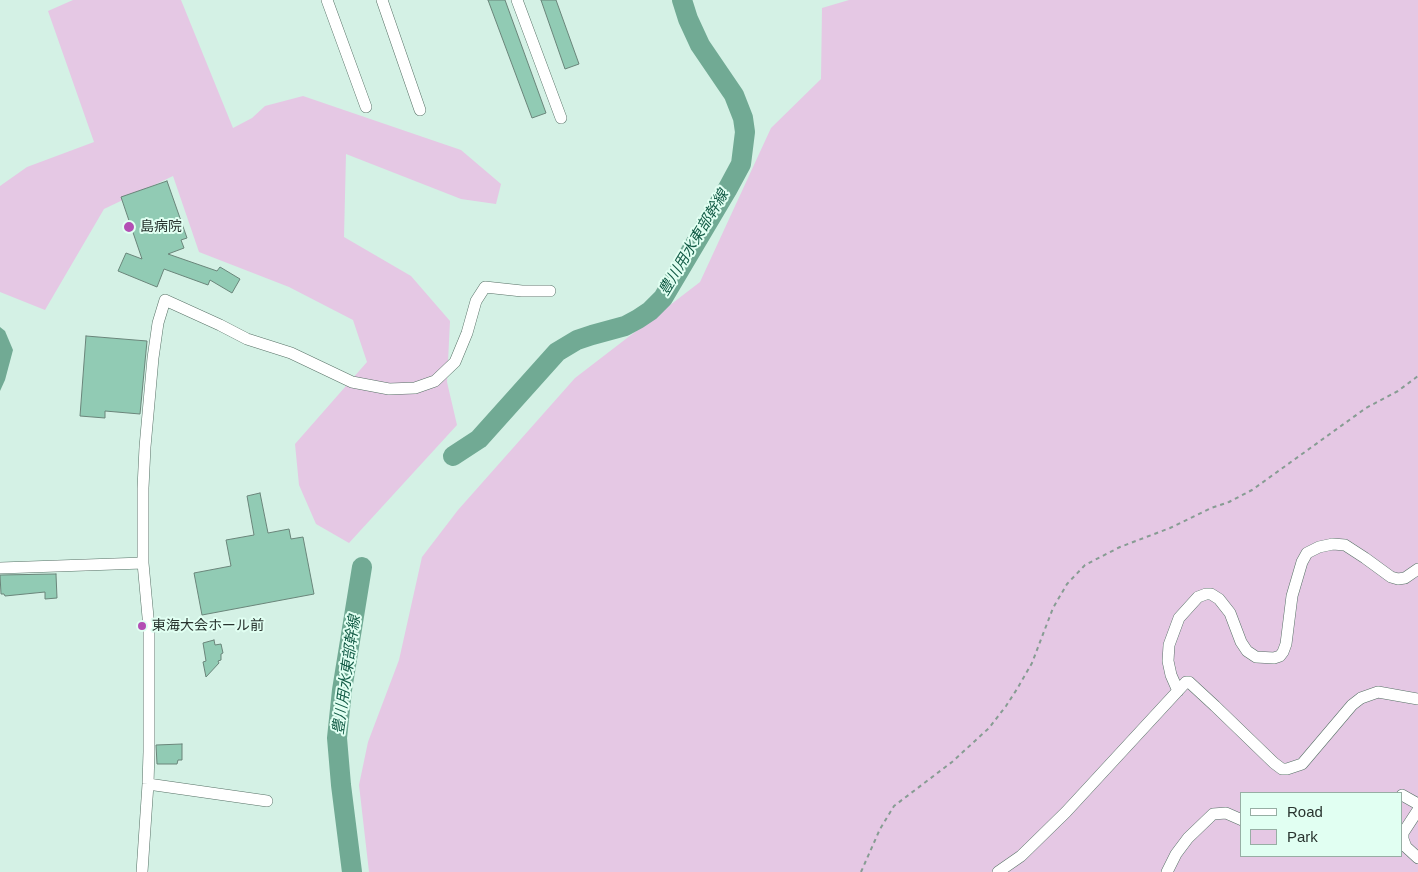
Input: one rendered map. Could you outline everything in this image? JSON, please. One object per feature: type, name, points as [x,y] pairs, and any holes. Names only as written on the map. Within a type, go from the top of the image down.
[{"type":"street","points":[[326,0],[366,107]]},
{"type":"street","points":[[382,0],[420,110]]},
{"type":"street","points":[[517,0],[561,118]]},
{"type":"street","points":[[142,872],[148,784],[148,628],[143,563],[143,488],[153,358],[158,323],[165,300],[247,338],[291,353],[352,382],[388,389],[415,388],[435,381],[455,362],[467,333],[476,301],[486,287],[522,291],[550,291]]},
{"type":"street","points":[[1178,691],[1171,675],[1168,661],[1169,645],[1179,618],[1198,597],[1211,594],[1219,599],[1230,613],[1241,642],[1247,651],[1256,656],[1274,658],[1280,656],[1286,644],[1292,596],[1302,562],[1307,554],[1319,547],[1333,544],[1345,545],[1391,577],[1405,578],[1418,569]]},
{"type":"street","points":[[0,568],[143,563]]},
{"type":"street","points":[[998,872],[1021,856],[1066,812],[1186,682],[1189,682],[1282,769],[1302,764],[1352,705],[1361,698],[1378,692],[1418,699]]},
{"type":"street","points":[[148,784],[267,801]]},
{"type":"street","points":[[1403,796],[1418,804]]},
{"type":"street","points":[[1418,810],[1403,833],[1403,839],[1406,847],[1418,858]]},
{"type":"street","points":[[1167,872],[1176,854],[1188,838],[1213,814],[1226,813],[1240,819]]},
{"type":"path","points":[[861,872],[880,830],[894,806],[952,762],[988,728],[1006,706],[1032,663],[1052,608],[1067,584],[1084,565],[1120,547],[1170,528],[1252,490],[1366,408],[1398,391],[1418,376]]},
{"type":"green space","points":[[73,0],[181,0],[233,128],[252,118],[265,106],[303,96],[461,150],[501,184],[496,204],[461,199],[346,154],[344,237],[411,276],[450,321],[447,382],[457,425],[349,543],[316,524],[299,485],[295,444],[367,362],[353,320],[289,287],[199,252],[173,176],[104,209],[45,310],[0,292],[0,186],[27,167],[94,142],[48,11]]},
{"type":"green space","points":[[849,0],[1418,0],[1418,872],[369,872],[359,785],[368,742],[399,660],[422,557],[458,510],[575,378],[700,282],[771,128],[821,79],[822,8]]},
{"type":"shaded area","points":[[0,327],[5,331],[13,350],[0,391]]},
{"type":"building","points":[[488,0],[505,0],[546,113],[532,118]]},
{"type":"building","points":[[541,0],[556,0],[579,64],[565,69]]},
{"type":"building","points":[[167,181],[187,238],[181,240],[184,248],[168,254],[217,271],[220,267],[240,279],[232,293],[210,280],[208,285],[164,269],[157,287],[118,271],[126,253],[142,259],[121,197]]},
{"type":"building","points":[[86,336],[147,341],[140,414],[105,411],[105,418],[80,416]]},
{"type":"building","points":[[260,493],[268,533],[289,529],[291,539],[303,537],[314,594],[202,615],[194,573],[231,566],[226,540],[254,535],[247,496]]},
{"type":"building","points":[[56,574],[57,598],[45,599],[45,592],[5,596],[1,594],[0,575]]},
{"type":"building","points":[[214,640],[215,645],[221,644],[223,653],[221,654],[221,660],[218,661],[219,663],[206,677],[203,662],[206,661],[203,643]]},
{"type":"building","points":[[182,744],[182,760],[178,760],[177,764],[157,764],[156,745]]},
{"type":"waterway","name":"豊川用水東部幹線","points":[[453,456],[479,439],[557,352],[577,340],[625,326],[650,311],[663,298],[741,164],[745,132],[743,118],[734,95],[700,45],[682,0]]},
{"type":"waterway","name":"豊川用水東部幹線","points":[[352,872],[337,738],[342,690],[362,567]]},
{"type":"place","name":"島病院","points":[[129,227]]},
{"type":"place","name":"東海大会ホール前","points":[[142,626]]}]
